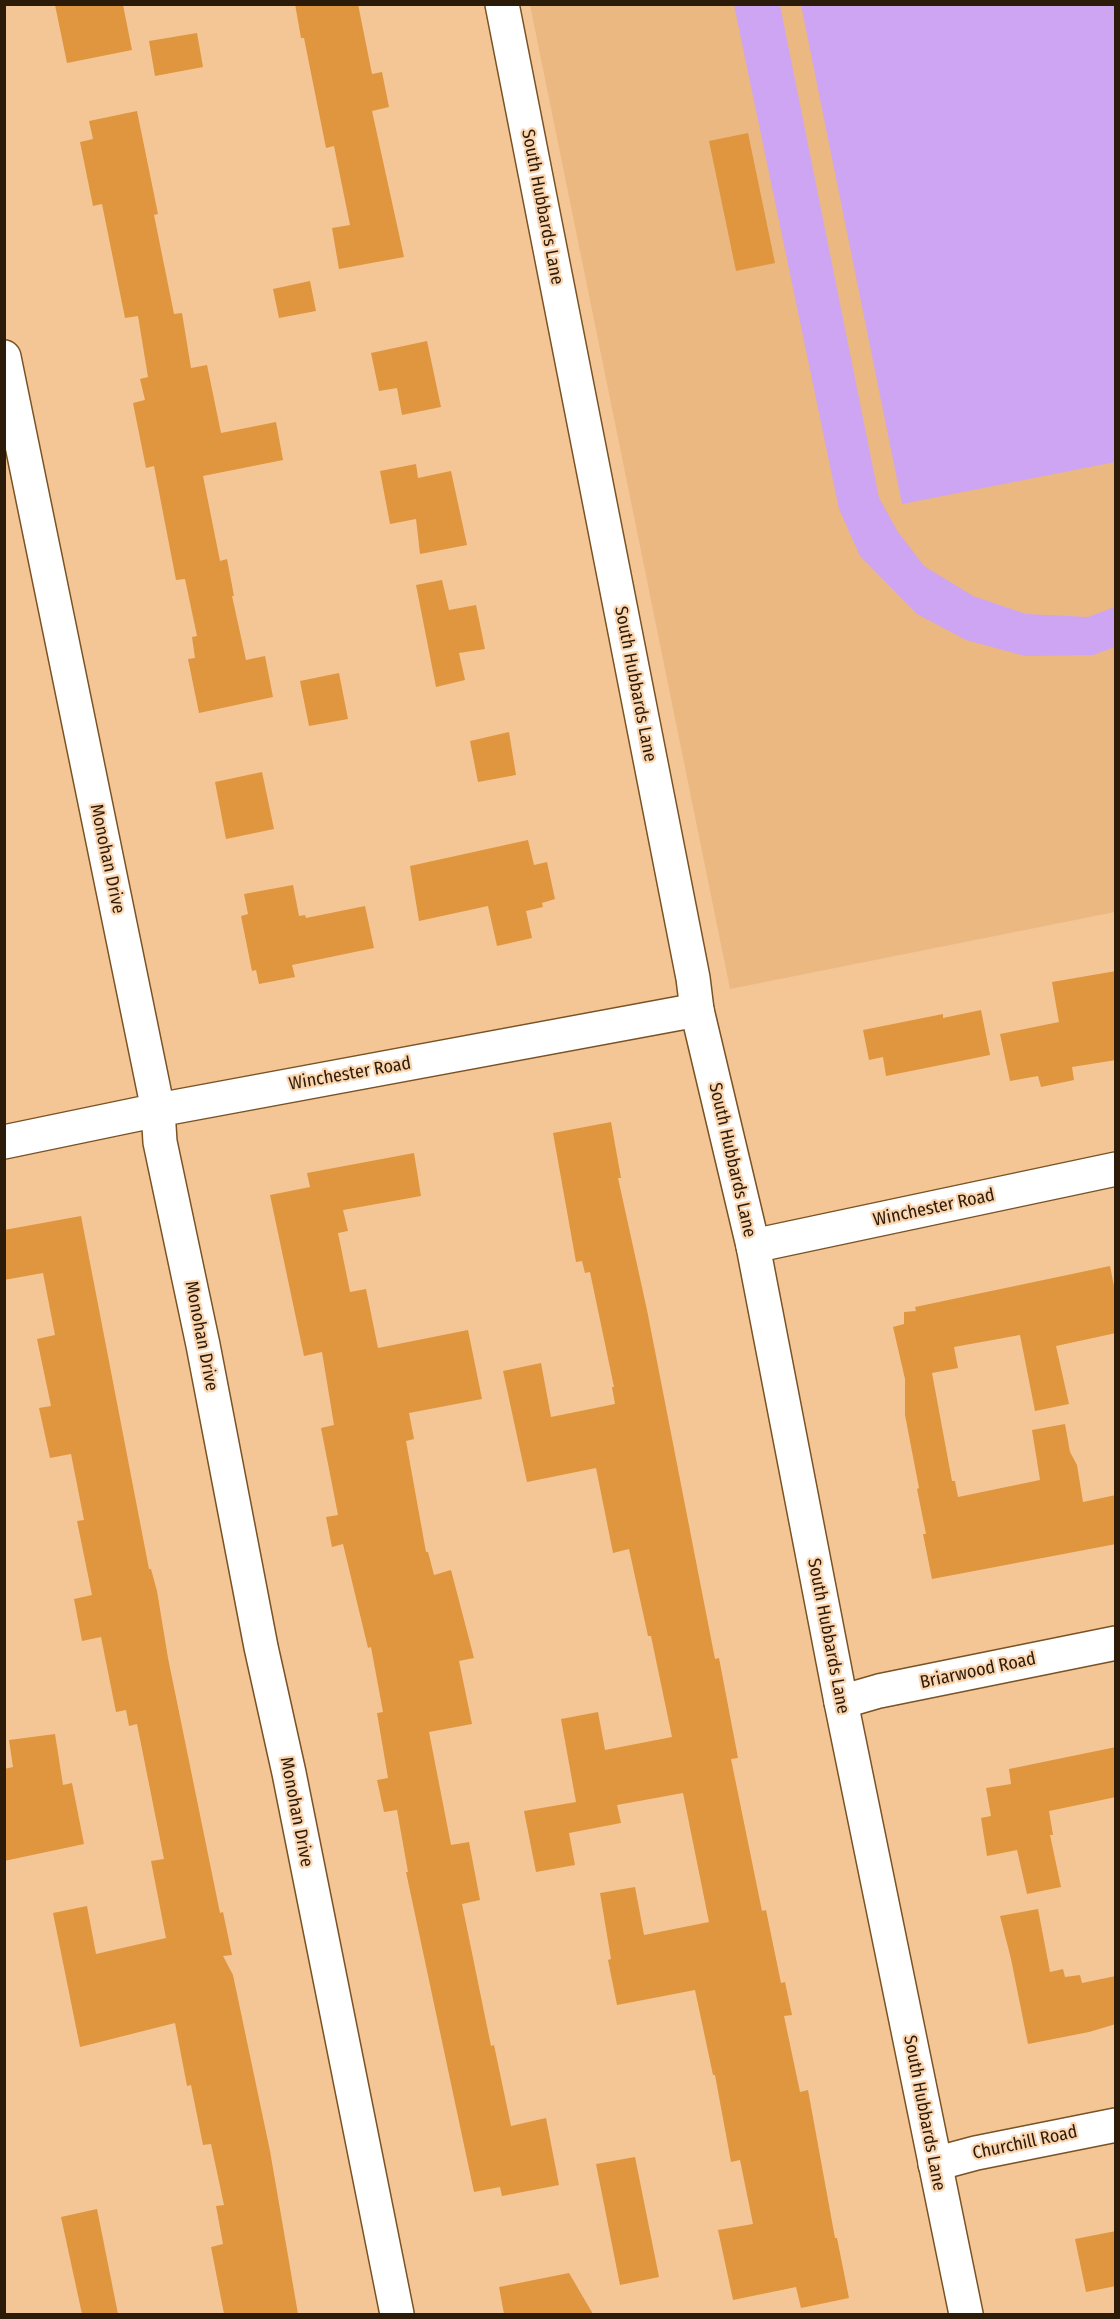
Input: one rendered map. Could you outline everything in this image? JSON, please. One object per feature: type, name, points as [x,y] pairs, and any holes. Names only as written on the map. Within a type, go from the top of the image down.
[{"type":"street","name":"South Hubbards Lane","points":[[502,4],[693,978],[697,1010],[753,1246],[841,1702],[966,2314]]},
{"type":"street","name":"Monohan Drive","points":[[4,357],[158,1110],[160,1142],[203,1345],[261,1647],[289,1773],[397,2314]]},
{"type":"street","name":"Winchester Road","points":[[4,1142],[158,1110],[697,1010]]},
{"type":"street","name":"Winchester Road","points":[[753,1246],[1116,1169]]},
{"type":"street","name":"Briarwood Road","points":[[841,1702],[879,1691],[1116,1643]]},
{"type":"street","name":"Churchill Road","points":[[935,2164],[976,2153],[1116,2124]]},
{"type":"shaded area","points":[[530,5],[1115,5],[1115,912],[730,989]]},
{"type":"shaded area","points":[[734,5],[780,5],[879,498],[898,532],[924,566],[973,596],[1026,614],[1088,617],[1115,607],[1115,647],[1093,655],[1025,656],[966,640],[917,614],[860,556],[839,509]]},
{"type":"shaded area","points":[[801,5],[1115,5],[1115,462],[902,504]]},
{"type":"building","points":[[295,4],[358,4],[372,74],[382,72],[389,107],[372,111],[404,257],[339,269],[332,228],[350,225],[334,146],[326,148]]},
{"type":"building","points":[[55,5],[123,5],[132,50],[67,63]]},
{"type":"building","points":[[197,33],[203,67],[155,76],[149,41]]},
{"type":"building","points":[[137,111],[158,214],[154,215],[174,314],[182,313],[191,368],[207,365],[221,433],[276,422],[283,460],[203,476],[220,561],[227,559],[234,596],[232,596],[246,660],[265,656],[273,697],[199,713],[188,659],[195,658],[192,637],[197,636],[185,579],[176,580],[154,466],[146,468],[133,403],[145,400],[140,379],[148,377],[138,316],[125,318],[102,204],[93,206],[80,142],[93,139],[89,121]]},
{"type":"building","points":[[748,133],[775,263],[736,271],[709,141]]},
{"type":"building","points":[[310,281],[316,311],[279,318],[273,289]]},
{"type":"building","points":[[427,341],[441,407],[402,415],[397,388],[379,391],[371,353]]},
{"type":"building","points":[[416,464],[418,478],[451,471],[467,545],[420,554],[416,519],[390,524],[380,471]]},
{"type":"building","points":[[442,580],[449,610],[476,605],[485,649],[459,653],[465,680],[436,687],[416,585]]},
{"type":"building","points":[[339,673],[348,719],[309,726],[300,681]]},
{"type":"building","points":[[509,732],[516,775],[478,782],[470,741]]},
{"type":"building","points":[[262,772],[274,829],[226,839],[215,782]]},
{"type":"building","points":[[528,840],[534,865],[547,862],[555,899],[542,903],[543,907],[526,911],[532,938],[497,946],[488,906],[419,921],[410,866]]},
{"type":"building","points":[[293,885],[299,916],[305,915],[306,918],[365,906],[374,948],[292,965],[295,977],[259,984],[256,970],[252,971],[241,916],[248,914],[244,894]]},
{"type":"building","points":[[1116,971],[1116,1060],[1072,1067],[1074,1080],[1041,1087],[1038,1076],[1010,1081],[1000,1034],[1059,1022],[1052,982]]},
{"type":"building","points":[[981,1010],[990,1055],[886,1076],[883,1057],[869,1060],[863,1030],[943,1014],[943,1018]]},
{"type":"building","points":[[611,1122],[621,1178],[618,1178],[647,1310],[715,1659],[719,1658],[738,1758],[731,1759],[762,1911],[766,1910],[781,1983],[785,1982],[792,2015],[784,2016],[800,2092],[808,2090],[835,2238],[837,2238],[849,2298],[801,2308],[796,2287],[733,2300],[718,2230],[753,2224],[740,2160],[731,2162],[715,2075],[713,2075],[695,1990],[617,2005],[608,1960],[611,1959],[600,1893],[635,1887],[644,1935],[709,1922],[683,1793],[617,1805],[621,1823],[569,1833],[575,1865],[536,1872],[524,1811],[576,1802],[561,1719],[598,1712],[605,1750],[672,1737],[651,1636],[648,1636],[629,1549],[613,1553],[596,1468],[527,1482],[503,1371],[541,1363],[551,1417],[615,1404],[612,1387],[614,1387],[590,1272],[585,1273],[582,1261],[576,1262],[553,1133]]},
{"type":"building","points":[[414,1153],[421,1196],[343,1210],[348,1231],[338,1233],[350,1292],[366,1289],[378,1348],[468,1330],[482,1399],[409,1413],[414,1439],[406,1441],[426,1552],[428,1552],[434,1575],[451,1570],[474,1658],[459,1661],[472,1724],[429,1732],[451,1845],[469,1842],[480,1900],[462,1904],[491,2046],[494,2045],[511,2126],[546,2118],[559,2185],[502,2196],[500,2187],[474,2192],[406,1872],[408,1872],[397,1810],[384,1812],[377,1780],[388,1778],[377,1713],[383,1712],[371,1647],[368,1648],[343,1544],[332,1547],[326,1517],[338,1515],[321,1428],[334,1425],[322,1352],[304,1356],[270,1195],[310,1187],[307,1173]]},
{"type":"building","points":[[81,1216],[149,1569],[151,1569],[157,1591],[168,1658],[220,1913],[223,1912],[232,1955],[223,1956],[233,1975],[270,2151],[298,2314],[224,2314],[211,2247],[223,2244],[216,2206],[224,2205],[211,2144],[203,2145],[191,2085],[187,2086],[175,2023],[80,2047],[53,1913],[87,1906],[96,1954],[166,1938],[151,1861],[164,1859],[137,1724],[129,1726],[126,1710],[116,1712],[101,1637],[82,1641],[74,1599],[92,1595],[77,1521],[84,1520],[71,1454],[50,1458],[39,1408],[51,1406],[37,1339],[55,1335],[43,1273],[4,1280],[4,1230]]},
{"type":"building","points":[[1110,1266],[1116,1296],[1116,1333],[1056,1346],[1069,1404],[1035,1411],[1020,1335],[954,1347],[958,1368],[932,1373],[952,1481],[955,1481],[958,1497],[1040,1480],[1032,1430],[1065,1424],[1070,1452],[1077,1465],[1083,1502],[1116,1495],[1116,1544],[932,1579],[923,1534],[926,1534],[917,1489],[919,1488],[905,1415],[905,1379],[893,1327],[904,1324],[904,1312],[916,1311],[915,1307]]},
{"type":"building","points":[[55,1734],[63,1785],[72,1783],[84,1844],[4,1861],[4,1769],[13,1767],[9,1740]]},
{"type":"building","points":[[1116,1747],[1116,1797],[1049,1811],[1053,1835],[1050,1835],[1061,1887],[1027,1894],[1017,1850],[987,1856],[981,1818],[991,1816],[986,1788],[1011,1784],[1009,1769]]},
{"type":"building","points":[[1038,1909],[1050,1972],[1063,1969],[1065,1977],[1080,1975],[1082,1983],[1116,1976],[1116,2024],[1089,2032],[1028,2044],[1000,1916]]},
{"type":"building","points":[[635,2157],[659,2277],[620,2285],[596,2164]]},
{"type":"building","points":[[97,2209],[118,2314],[82,2314],[61,2217]]},
{"type":"building","points":[[1116,2231],[1116,2286],[1086,2292],[1075,2239]]},
{"type":"building","points":[[569,2273],[593,2314],[504,2314],[499,2287]]}]
